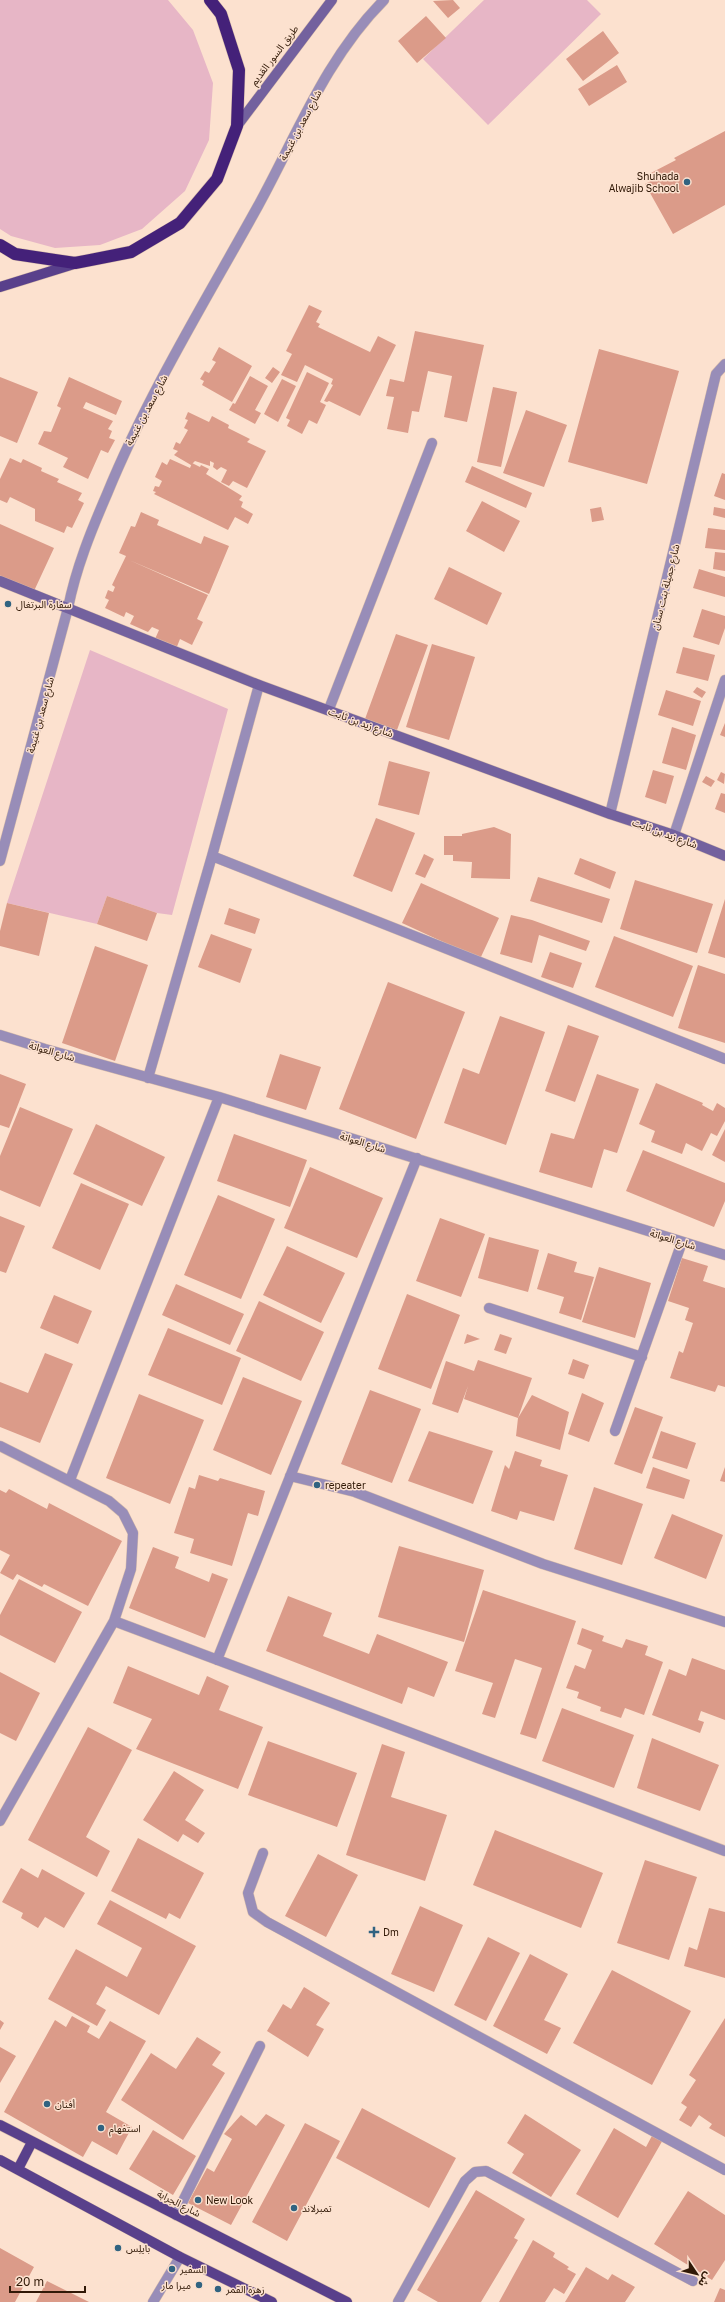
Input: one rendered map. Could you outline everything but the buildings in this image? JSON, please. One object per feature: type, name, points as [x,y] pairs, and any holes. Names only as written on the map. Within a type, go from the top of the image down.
[{"type":"highway","points":[[0,245],[15,254],[75,264],[131,252],[180,223],[217,179],[237,126],[239,70],[221,14],[210,0]]},
{"type":"main road","points":[[0,287],[75,264]]},
{"type":"main road","name":"شارع الجرابة","points":[[0,2125],[347,2302]]},
{"type":"main road","points":[[18,2169],[32,2142]]},
{"type":"main road","points":[[0,2160],[180,2257],[272,2302]]},
{"type":"street","name":"طريق السور القديم","points":[[237,126],[332,0]]},
{"type":"street","name":"شارع سعد بن غنيمة","points":[[0,861],[68,608],[74,580],[84,548],[129,440],[261,200],[307,108],[362,22],[384,0]]},
{"type":"street","name":"شارع جميلة بنت سنان","points":[[610,814],[716,374],[725,364]]},
{"type":"street","points":[[329,710],[432,442]]},
{"type":"street","name":"شارع زيد بن ثابت","points":[[0,580],[259,685],[610,814],[674,835],[725,856]]},
{"type":"street","points":[[674,835],[725,680]]},
{"type":"street","points":[[148,1078],[212,856],[259,685]]},
{"type":"street","points":[[212,856],[725,1059]]},
{"type":"street","name":"شارع العواتة","points":[[0,1034],[148,1078],[219,1097],[725,1255]]},
{"type":"street","points":[[70,1480],[219,1097]]},
{"type":"street","points":[[217,1660],[416,1158]]},
{"type":"street","points":[[616,1431],[682,1242]]},
{"type":"street","points":[[489,1308],[642,1357]]},
{"type":"street","points":[[0,1446],[109,1501],[123,1513],[133,1533],[131,1569],[114,1621],[0,1821]]},
{"type":"street","points":[[290,1476],[355,1492],[543,1564],[725,1622]]},
{"type":"street","points":[[114,1621],[725,1851]]},
{"type":"street","points":[[263,1853],[248,1893],[252,1912],[266,1922],[725,2170]]},
{"type":"street","points":[[176,2215],[260,2046]]},
{"type":"street","points":[[398,2302],[465,2181],[475,2172],[486,2171],[693,2281]]},
{"type":"street","points":[[153,2302],[180,2257]]},
{"type":"shaded area","points":[[0,0],[168,0],[193,30],[213,83],[209,140],[185,191],[142,229],[100,245],[55,248],[11,236],[0,229]]},
{"type":"shaded area","points":[[484,0],[587,0],[601,14],[488,125],[423,59]]},
{"type":"shaded area","points":[[90,650],[228,709],[172,915],[157,913],[107,896],[97,924],[7,903]]},
{"type":"place","name":"Shuhada Alwajib School","points":[[687,182]]},
{"type":"place","name":"سفارة البرتغال","points":[[8,604]]},
{"type":"place","name":"repeater","points":[[317,1485]]},
{"type":"place","name":"Dm","points":[[374,1932]]},
{"type":"place","name":"أفنان","points":[[47,2104]]},
{"type":"place","name":"استفهام","points":[[101,2128]]},
{"type":"place","name":"New Look","points":[[198,2200]]},
{"type":"place","name":"تمبرلاند","points":[[294,2208]]},
{"type":"place","name":"بايلِس","points":[[118,2248]]},
{"type":"place","name":"السفير","points":[[172,2269]]},
{"type":"place","name":"ميرا مار","points":[[199,2285]]},
{"type":"place","name":"زهرة القمر","points":[[218,2289]]}]
